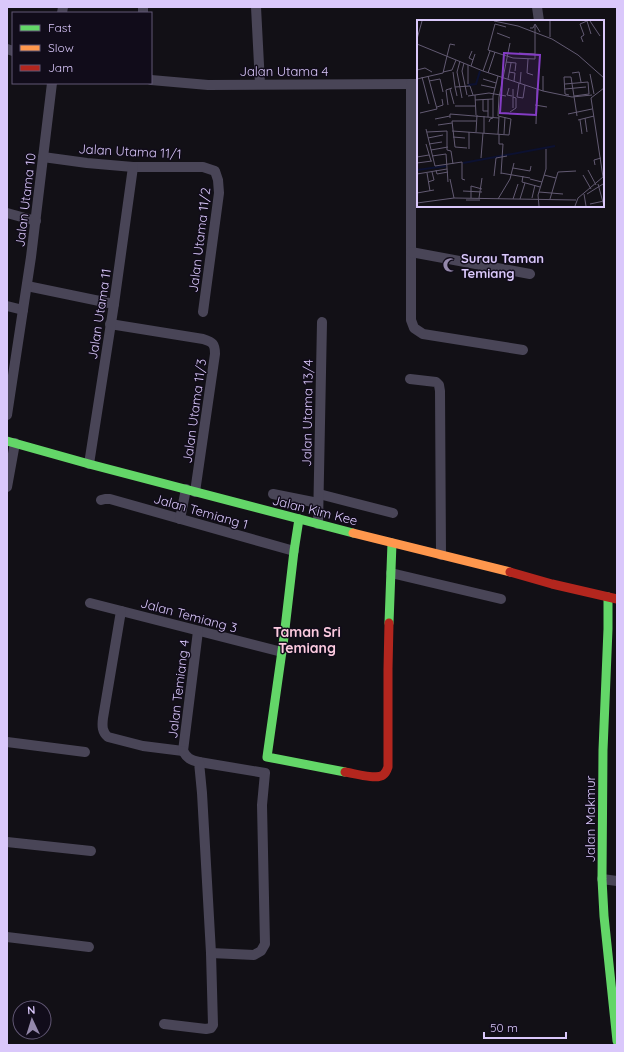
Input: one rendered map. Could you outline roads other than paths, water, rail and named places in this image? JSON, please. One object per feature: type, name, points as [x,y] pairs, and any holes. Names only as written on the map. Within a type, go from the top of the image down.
[{"type":"street","points":[[256,7],[260,84]]},
{"type":"street","points":[[537,7],[539,20]]},
{"type":"street","name":"Jalan Utama 4","points":[[152,80],[208,84],[414,84]]},
{"type":"street","name":"Jalan Utama 10","points":[[7,415],[8,399],[27,286],[36,221],[52,84]]},
{"type":"street","points":[[414,84],[414,177],[411,252],[411,320],[414,328],[423,334],[523,350]]},
{"type":"street","name":"Jalan Utama 11/1","points":[[43,157],[133,167],[203,167],[215,171]]},
{"type":"street","name":"Jalan Utama 11","points":[[89,464],[114,304],[133,167]]},
{"type":"street","name":"Jalan Utama 11/2","points":[[204,312],[219,192],[218,180],[215,171]]},
{"type":"street","points":[[7,213],[36,221]]},
{"type":"street","points":[[411,252],[530,274]]},
{"type":"street","points":[[27,286],[114,304]]},
{"type":"street","points":[[7,306],[23,310]]},
{"type":"street","name":"Jalan Utama 13/4","points":[[318,524],[322,322]]},
{"type":"street","name":"Jalan Utama 11/3","points":[[110,324],[203,339],[210,341],[215,346],[215,354],[191,490]]},
{"type":"street","points":[[410,379],[436,382],[439,385],[441,555]]},
{"type":"street","points":[[7,487],[11,442]]},
{"type":"street","name":"Jalan Kim Kee","points":[[11,442],[299,520],[617,599]]},
{"type":"street","points":[[180,519],[191,490]]},
{"type":"street","points":[[273,494],[319,499],[393,513]]},
{"type":"street","name":"Jalan Temiang 1","points":[[101,500],[110,499],[294,551]]},
{"type":"street","points":[[299,520],[267,757],[373,777],[385,775],[388,767],[388,669],[392,543]]},
{"type":"street","points":[[391,573],[501,599]]},
{"type":"street","name":"Jalan Makmur","points":[[608,597],[603,750],[602,879],[604,916],[617,1041]]},
{"type":"street","name":"Jalan Temiang 3","points":[[90,603],[282,652]]},
{"type":"street","points":[[122,611],[103,718],[102,727],[104,734],[108,737],[143,746],[183,750],[186,756],[198,762],[265,773],[262,805],[265,944],[261,951],[254,955],[211,953]]},
{"type":"street","name":"Jalan Temiang 4","points":[[183,750],[198,631]]},
{"type":"street","points":[[7,742],[85,752]]},
{"type":"street","points":[[164,1024],[206,1029],[211,1028],[214,1025],[202,793],[198,762]]},
{"type":"street","points":[[7,842],[91,850]]},
{"type":"street","points":[[602,879],[617,881]]},
{"type":"street","points":[[7,937],[90,946]]},
{"type":"place","name":"Surau Taman Temiang","points":[[450,265]]},
{"type":"district","name":"Taman Sri Temiang","points":[[307,640]]}]
